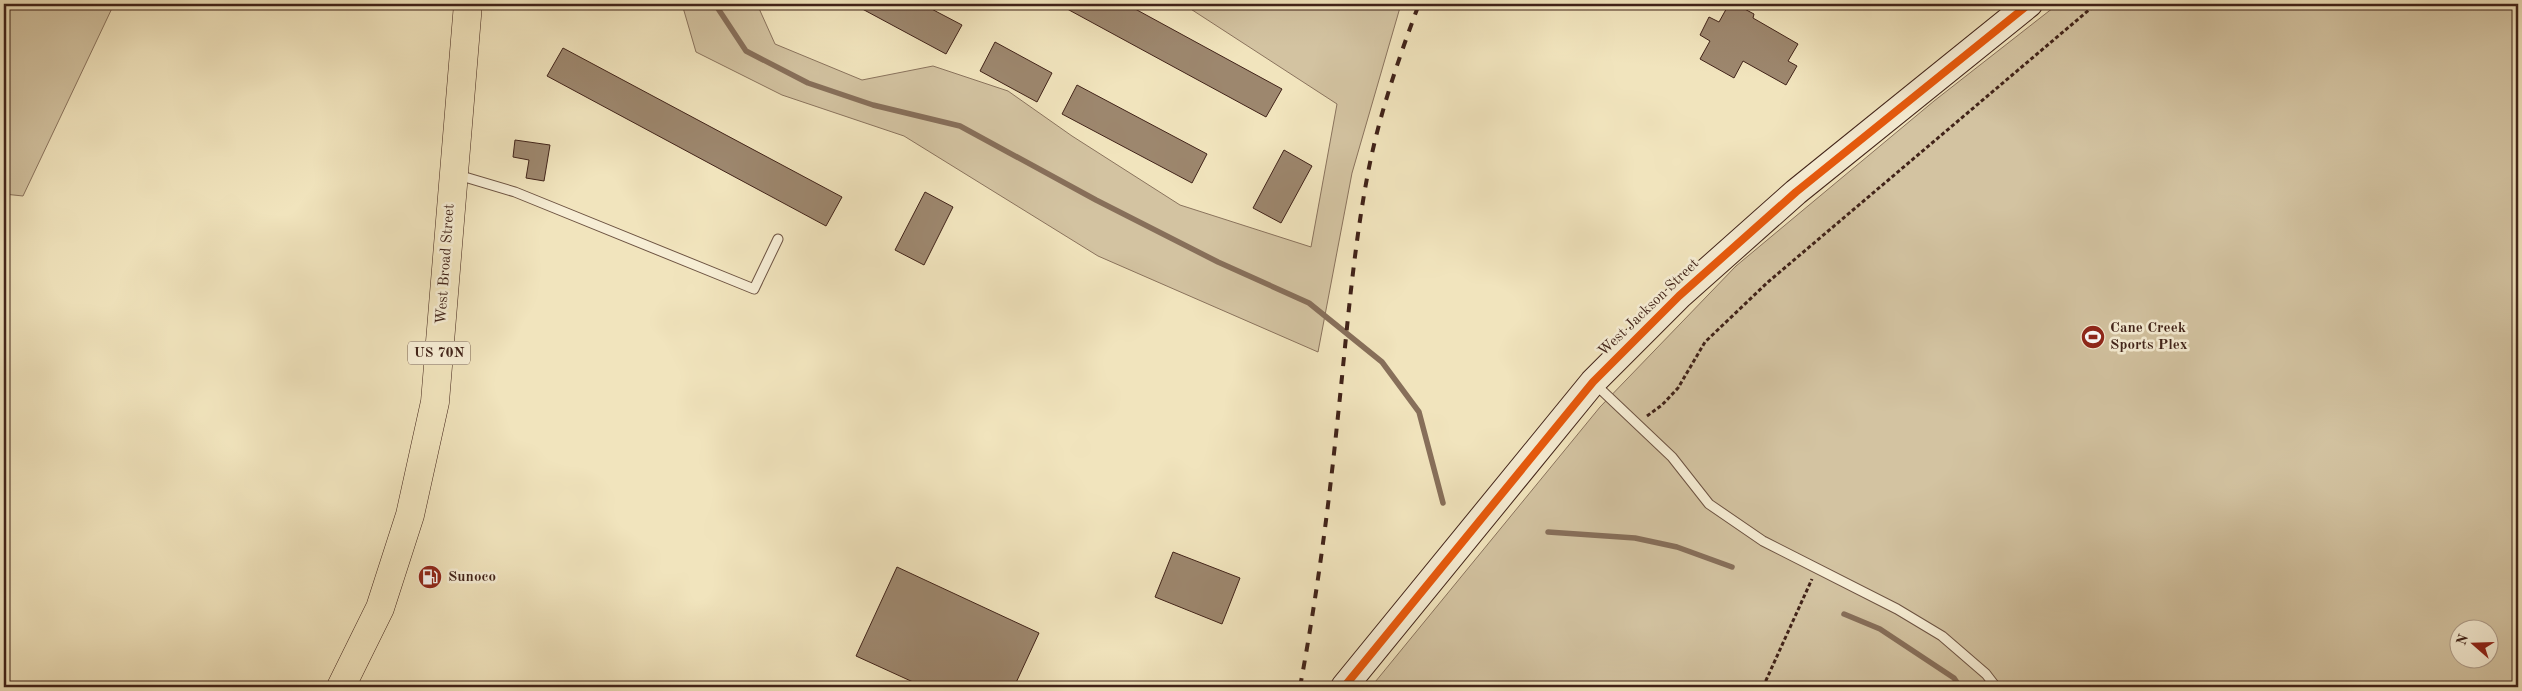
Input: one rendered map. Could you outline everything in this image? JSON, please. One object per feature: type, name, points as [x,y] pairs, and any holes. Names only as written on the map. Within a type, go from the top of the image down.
[{"type":"main road","name":"West Broad Street","points":[[341,687],[380,608],[410,516],[435,402],[468,4]]},
{"type":"street","name":"West Jackson Street","points":[[1344,687],[1594,382],[1679,296],[1796,192],[2029,4]]},
{"type":"lane","points":[[453,174],[515,192],[754,289],[778,238]]},
{"type":"lane","points":[[1594,382],[1672,457],[1709,504],[1763,541],[1897,609],[1942,636],[1986,674],[1996,687]]},
{"type":"path","points":[[1645,418],[1662,405],[1678,388],[1705,342],[1768,282],[2096,4]]},
{"type":"path","points":[[1763,687],[1814,574]]},
{"type":"shaded area","points":[[4,4],[114,4],[23,196],[4,194]]},
{"type":"shaded area","points":[[682,4],[757,4],[775,44],[862,80],[933,66],[1008,91],[1072,136],[1180,205],[1311,247],[1337,104],[1183,4],[1401,4],[1352,173],[1318,352],[1098,256],[904,136],[782,95],[696,52]]},
{"type":"shaded area","name":"Cane Creek Sports Plex","points":[[2058,4],[2518,4],[2518,687],[1371,687],[1600,407],[1736,266],[1934,101]]},
{"type":"building","points":[[853,4],[922,4],[962,25],[946,54]]},
{"type":"building","points":[[1058,4],[1126,4],[1282,89],[1266,117]]},
{"type":"building","points":[[1729,4],[1735,4],[1754,14],[1753,18],[1798,44],[1788,61],[1797,66],[1786,85],[1743,61],[1734,78],[1700,59],[1710,41],[1700,35],[1709,17],[1719,22]]},
{"type":"building","points":[[995,42],[1052,73],[1037,102],[980,71]]},
{"type":"building","points":[[563,48],[842,197],[826,226],[547,76]]},
{"type":"building","points":[[1077,85],[1207,154],[1192,183],[1062,114]]},
{"type":"building","points":[[515,140],[550,145],[544,181],[526,178],[529,160],[513,157]]},
{"type":"building","points":[[1284,150],[1312,166],[1281,223],[1253,208]]},
{"type":"building","points":[[925,192],[953,207],[924,265],[895,250]]},
{"type":"building","points":[[1173,552],[1240,578],[1222,624],[1155,597]]},
{"type":"building","points":[[897,567],[1039,633],[1014,687],[924,687],[856,656]]},
{"type":"waterway","points":[[715,4],[746,51],[808,83],[873,105],[960,126],[1096,200],[1218,262],[1309,303],[1382,362],[1419,412],[1443,503]]},
{"type":"waterway","points":[[1548,532],[1635,538],[1677,547],[1732,567]]},
{"type":"waterway","points":[[1844,614],[1880,629],[1954,678],[1960,687]]},
{"type":"railway","points":[[1300,687],[1326,524],[1353,270],[1367,178],[1389,90],[1419,4]]},
{"type":"cycle path","points":[[1344,687],[1593,382],[1679,296],[1796,192],[2029,4]]},
{"type":"place","name":"Cane Creek Sports Plex","points":[[2093,337]]},
{"type":"place","name":"Sunoco","points":[[430,577]]}]
